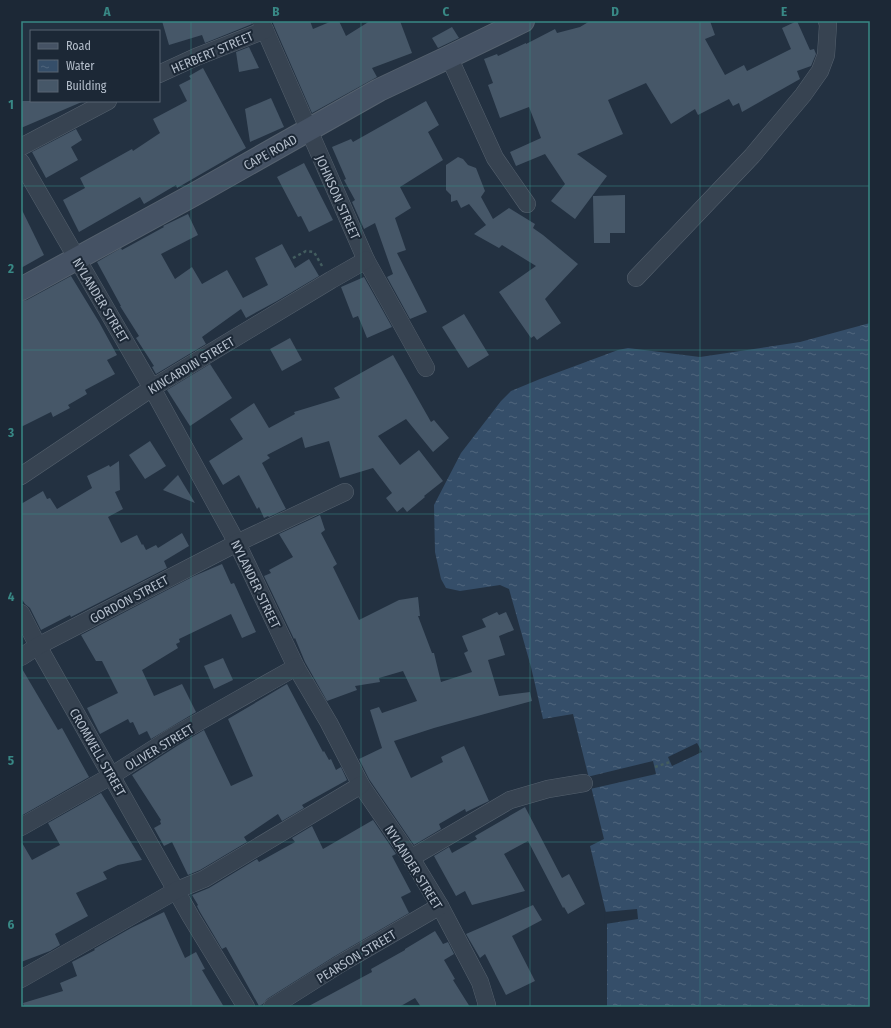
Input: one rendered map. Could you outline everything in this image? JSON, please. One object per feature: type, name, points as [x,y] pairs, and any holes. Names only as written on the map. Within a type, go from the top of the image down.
[{"type":"street","name":"CAPE ROAD","points":[[21,289],[195,194],[379,90],[449,58],[523,21]]},
{"type":"street","points":[[636,278],[752,156],[803,95],[820,71],[826,55],[827,21]]},
{"type":"street","name":"HERBERT STREET","points":[[160,74],[263,25]]},
{"type":"street","name":"JOHNSON STREET","points":[[263,25],[366,260],[426,368]]},
{"type":"street","points":[[449,58],[495,158],[527,204]]},
{"type":"street","points":[[21,147],[106,102]]},
{"type":"street","name":"NYLANDER STREET","points":[[21,162],[152,388],[237,543],[296,667],[329,723],[361,785],[411,858],[440,906],[480,982],[486,1007]]},
{"type":"street","name":"KINCARDIN STREET","points":[[21,476],[152,388],[366,260]]},
{"type":"street","name":"GORDON STREET","points":[[21,657],[38,646],[237,543],[345,492]]},
{"type":"street","name":"CROMWELL STREET","points":[[21,613],[111,776],[191,916],[246,1007]]},
{"type":"street","name":"OLIVER STREET","points":[[21,826],[111,776],[172,737],[296,667]]},
{"type":"street","points":[[411,858],[510,800],[548,789],[584,783]]},
{"type":"street","points":[[21,980],[177,890],[204,879],[361,785]]},
{"type":"street","name":"PEARSON STREET","points":[[272,1007],[340,964],[440,906]]},
{"type":"path","points":[[293,258],[306,251],[314,252],[331,280]]},
{"type":"path","points":[[655,767],[670,762]]},
{"type":"water","points":[[870,323],[870,1007],[607,1007],[607,917],[590,846],[604,839],[573,714],[543,719],[531,667],[509,589],[500,585],[460,591],[446,588],[441,579],[435,552],[434,505],[461,453],[501,401],[511,391],[618,350],[628,348],[700,357],[800,342]]},
{"type":"pier","points":[[697,743],[702,752],[672,766],[668,757]]},
{"type":"pier","points":[[653,761],[656,774],[590,789],[587,777]]},
{"type":"pier","points":[[637,909],[638,919],[605,924],[604,912]]},
{"type":"building","points":[[162,21],[251,21],[252,24],[205,43],[202,35],[169,45]]},
{"type":"building","points":[[272,21],[310,21],[313,29],[332,21],[339,21],[346,36],[370,21],[400,21],[412,53],[372,68],[377,77],[312,113]]},
{"type":"building","points":[[590,21],[710,21],[715,35],[705,39],[725,75],[744,65],[747,71],[791,49],[782,28],[797,21],[810,50],[814,49],[816,54],[811,66],[797,71],[800,79],[742,112],[739,103],[733,106],[729,99],[698,115],[695,109],[671,124],[646,83],[608,100],[623,134],[577,154],[607,176],[575,219],[551,201],[565,184],[545,154],[516,166],[510,152],[541,138],[529,107],[500,118],[488,85],[493,83],[484,59],[497,54],[498,56],[555,29],[557,33],[580,27]]},
{"type":"building","points":[[452,27],[459,38],[438,48],[432,38]]},
{"type":"building","points":[[249,47],[259,68],[239,72],[236,52]]},
{"type":"building","points":[[203,68],[246,148],[177,188],[176,185],[144,204],[140,197],[79,232],[63,200],[85,188],[80,178],[132,149],[133,151],[160,133],[153,119],[187,101],[179,85],[191,79],[189,76]]},
{"type":"building","points":[[271,98],[284,127],[250,142],[245,109]]},
{"type":"building","points":[[21,101],[82,102],[21,128]]},
{"type":"building","points":[[426,101],[439,125],[428,132],[443,160],[400,187],[411,208],[395,218],[406,250],[397,253],[427,312],[410,319],[387,277],[393,274],[375,223],[364,229],[352,202],[355,200],[344,180],[346,179],[332,147],[351,139],[353,142]]},
{"type":"building","points":[[76,129],[82,140],[71,147],[78,160],[46,178],[32,152]]},
{"type":"building","points":[[458,157],[463,159],[468,165],[476,168],[485,191],[481,197],[493,219],[509,208],[535,224],[533,228],[578,264],[545,299],[561,323],[537,340],[534,336],[531,338],[499,292],[536,266],[502,245],[499,248],[474,234],[486,225],[469,204],[461,208],[457,200],[451,202],[451,195],[446,190],[446,165]]},
{"type":"building","points":[[304,163],[333,220],[309,232],[301,216],[298,217],[277,177]]},
{"type":"building","points":[[625,195],[625,233],[610,233],[610,243],[594,243],[593,196]]},
{"type":"building","points":[[21,208],[44,255],[21,268]]},
{"type":"building","points":[[188,214],[198,235],[161,254],[175,279],[192,267],[202,284],[227,270],[243,298],[268,285],[255,258],[282,244],[295,268],[309,259],[319,276],[246,318],[241,309],[202,337],[206,344],[156,374],[152,367],[154,366],[136,338],[139,336],[120,306],[97,262]]},
{"type":"building","points":[[71,276],[117,355],[107,360],[115,374],[85,390],[87,394],[68,405],[70,408],[53,417],[51,412],[21,427],[21,301],[27,300]]},
{"type":"building","points":[[364,277],[392,327],[367,338],[358,316],[353,318],[341,287]]},
{"type":"building","points":[[464,314],[489,355],[468,368],[442,327]]},
{"type":"building","points":[[290,338],[302,360],[282,371],[270,349]]},
{"type":"building","points":[[393,355],[431,422],[434,420],[449,438],[433,452],[406,419],[378,436],[400,465],[419,450],[443,481],[407,512],[403,507],[397,512],[386,498],[392,493],[373,468],[340,478],[329,441],[305,448],[302,437],[267,455],[270,458],[262,463],[286,509],[264,518],[259,507],[257,509],[239,475],[223,485],[209,461],[243,439],[230,419],[254,403],[269,428],[295,414],[294,412],[340,398],[334,388]]},
{"type":"building","points":[[210,364],[232,398],[190,426],[167,390]]},
{"type":"building","points":[[150,441],[166,466],[145,479],[129,455]]},
{"type":"building","points":[[119,461],[120,490],[115,492],[123,509],[108,517],[121,543],[137,535],[146,550],[156,545],[158,548],[182,533],[189,546],[164,561],[167,568],[71,617],[70,615],[41,630],[30,608],[21,598],[21,504],[43,491],[47,499],[50,498],[57,509],[92,488],[87,476],[109,465],[110,467]]},
{"type":"building","points":[[178,475],[195,503],[163,490]]},
{"type":"building","points":[[320,515],[325,530],[321,533],[337,564],[333,567],[359,620],[399,600],[418,597],[420,616],[418,616],[432,653],[434,653],[441,682],[472,672],[464,653],[468,651],[462,636],[486,627],[482,619],[497,612],[499,615],[506,612],[514,630],[499,636],[505,655],[488,660],[499,696],[530,692],[532,701],[434,728],[394,741],[411,778],[443,762],[441,757],[464,746],[489,801],[466,812],[465,809],[439,824],[441,829],[414,845],[369,779],[359,759],[382,748],[370,710],[379,707],[382,713],[417,701],[403,671],[379,678],[380,682],[355,686],[357,690],[327,701],[305,662],[295,638],[294,639],[264,576],[271,573],[269,570],[293,557],[279,534]]},
{"type":"building","points":[[222,564],[231,584],[234,583],[256,632],[242,638],[231,614],[179,639],[180,642],[176,644],[178,648],[142,670],[154,696],[182,684],[196,712],[151,739],[147,731],[139,735],[133,722],[130,723],[128,719],[100,734],[87,708],[118,693],[102,661],[96,661],[81,635],[194,576]]},
{"type":"building","points":[[223,658],[233,680],[214,689],[204,666]]},
{"type":"building","points":[[21,667],[58,730],[62,728],[89,777],[21,816]]},
{"type":"building","points":[[287,684],[323,752],[324,751],[329,760],[331,759],[336,770],[341,767],[347,780],[302,805],[304,808],[282,821],[278,814],[244,837],[247,842],[200,870],[188,875],[172,842],[164,846],[154,828],[161,824],[161,820],[132,775],[204,730],[231,786],[253,776],[228,719]]},
{"type":"building","points":[[101,793],[142,860],[118,865],[103,872],[107,879],[76,893],[88,916],[55,934],[60,945],[50,951],[21,962],[21,841],[32,860],[60,845],[48,823]]},
{"type":"building","points":[[525,807],[562,878],[569,874],[585,904],[568,914],[564,907],[563,908],[528,841],[504,854],[525,891],[472,905],[465,891],[456,896],[434,856],[449,847],[452,853],[477,839],[475,836]]},
{"type":"building","points":[[373,820],[396,854],[392,856],[411,892],[401,897],[409,913],[335,956],[267,999],[259,1006],[226,947],[222,949],[200,912],[192,895],[209,888],[257,859],[259,862],[295,842],[292,838],[312,826],[323,849]]},
{"type":"building","points":[[533,905],[542,920],[512,936],[535,981],[506,995],[485,954],[480,958],[466,934]]},
{"type":"building","points":[[164,912],[185,958],[196,952],[205,969],[202,970],[224,1007],[24,1007],[23,1003],[63,991],[60,983],[77,976],[72,962],[131,928]]},
{"type":"building","points":[[435,931],[443,944],[448,942],[454,954],[444,960],[455,979],[453,980],[470,1007],[421,1007],[415,998],[399,1007],[307,1007],[372,972],[371,969]]}]
